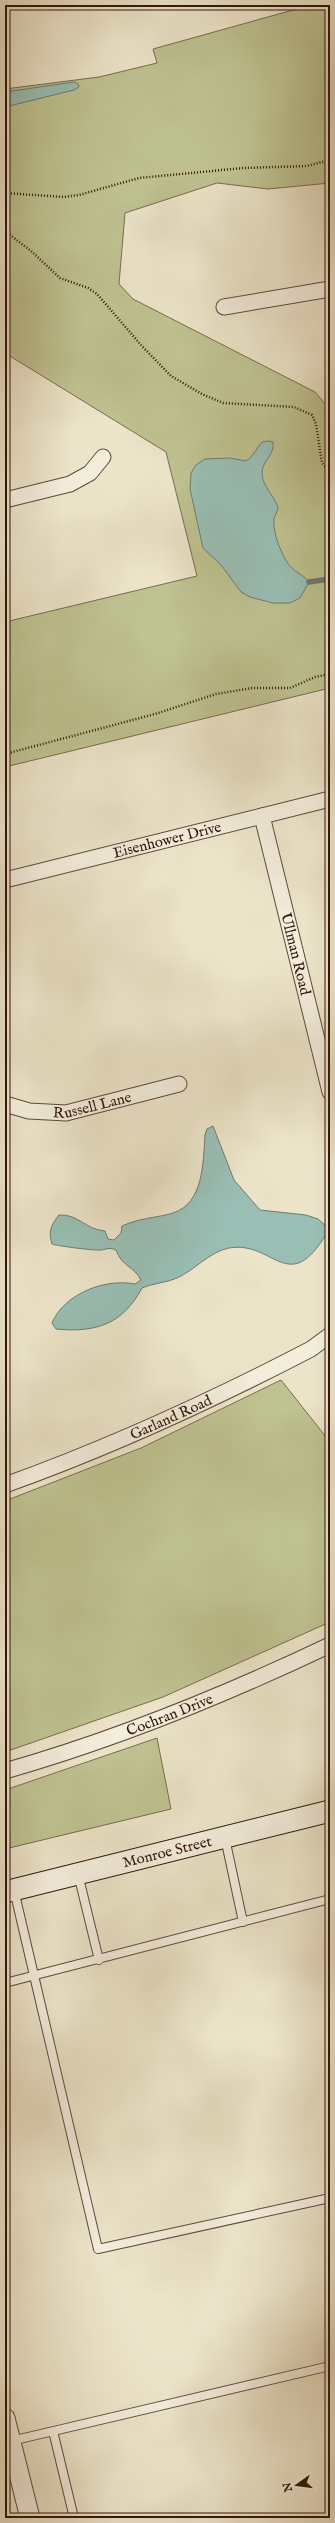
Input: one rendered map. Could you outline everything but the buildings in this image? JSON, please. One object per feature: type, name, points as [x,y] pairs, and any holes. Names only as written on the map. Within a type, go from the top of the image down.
[{"type":"main road","name":"Monroe Street","points":[[9,1891],[330,1811]]},
{"type":"street","points":[[224,307],[330,289]]},
{"type":"street","points":[[5,500],[70,484],[90,473],[103,457]]},
{"type":"street","name":"Eisenhower Drive","points":[[5,880],[330,799]]},
{"type":"street","name":"Ullman Road","points":[[262,816],[330,1092]]},
{"type":"street","name":"Russell Lane","points":[[5,1104],[30,1111],[66,1113],[179,1084]]},
{"type":"street","name":"Garland Road","points":[[5,1485],[78,1458],[176,1417],[311,1349],[330,1336]]},
{"type":"street","name":"Cochran Drive","points":[[5,1771],[154,1723],[266,1676],[330,1645]]},
{"type":"street","points":[[5,2418],[30,2518]]},
{"type":"lane","points":[[225,1837],[242,1922]]},
{"type":"lane","points":[[78,1874],[99,1960]]},
{"type":"lane","points":[[9,1891],[34,1976],[98,2249],[330,2198]]},
{"type":"lane","points":[[5,1983],[99,1960],[330,1899]]},
{"type":"lane","points":[[10,2441],[330,2366]]},
{"type":"lane","points":[[53,2431],[74,2518]]},
{"type":"path","points":[[5,193],[64,197],[80,195],[139,178],[243,168],[308,166],[330,160]]},
{"type":"path","points":[[5,231],[31,251],[60,278],[88,288],[97,294],[141,345],[171,376],[202,394],[223,403],[281,405],[308,412],[316,424],[322,463],[330,472]]},
{"type":"path","points":[[5,754],[155,714],[216,694],[252,688],[290,688],[315,676],[330,674]]},
{"type":"green space","points":[[311,5],[330,5],[330,183],[268,189],[217,183],[125,213],[119,284],[133,299],[315,392],[330,410],[330,688],[5,767],[5,622],[197,576],[166,452],[5,353],[5,89],[99,77],[157,63],[153,49]]},
{"type":"green space","points":[[281,1380],[330,1442],[330,1622],[163,1697],[5,1752],[5,1501],[141,1448]]},
{"type":"green space","points":[[157,1738],[171,1809],[5,1849],[5,1790]]},
{"type":"water","points":[[74,82],[78,84],[79,87],[74,90],[5,107],[5,92]]},
{"type":"water","points":[[262,442],[273,442],[273,447],[264,465],[262,473],[264,482],[278,507],[274,519],[276,537],[287,562],[309,582],[300,598],[290,603],[273,603],[250,597],[241,592],[221,565],[203,548],[190,489],[191,473],[196,465],[205,459],[230,458],[246,461],[251,457]]},
{"type":"water","points":[[213,1126],[234,1180],[260,1210],[306,1215],[318,1219],[326,1226],[327,1233],[313,1252],[302,1262],[291,1264],[280,1262],[258,1251],[245,1248],[229,1248],[222,1250],[215,1253],[184,1275],[142,1288],[126,1310],[107,1324],[84,1329],[56,1329],[52,1323],[58,1313],[76,1296],[87,1290],[111,1283],[135,1284],[141,1280],[135,1272],[121,1260],[116,1250],[110,1248],[92,1250],[52,1244],[50,1232],[59,1215],[72,1217],[92,1228],[105,1231],[108,1239],[114,1240],[121,1233],[122,1226],[135,1221],[173,1213],[183,1208],[191,1200],[196,1191],[200,1180],[204,1157],[205,1135],[207,1129]]},
{"type":"waterway","points":[[309,582],[330,579]]}]
